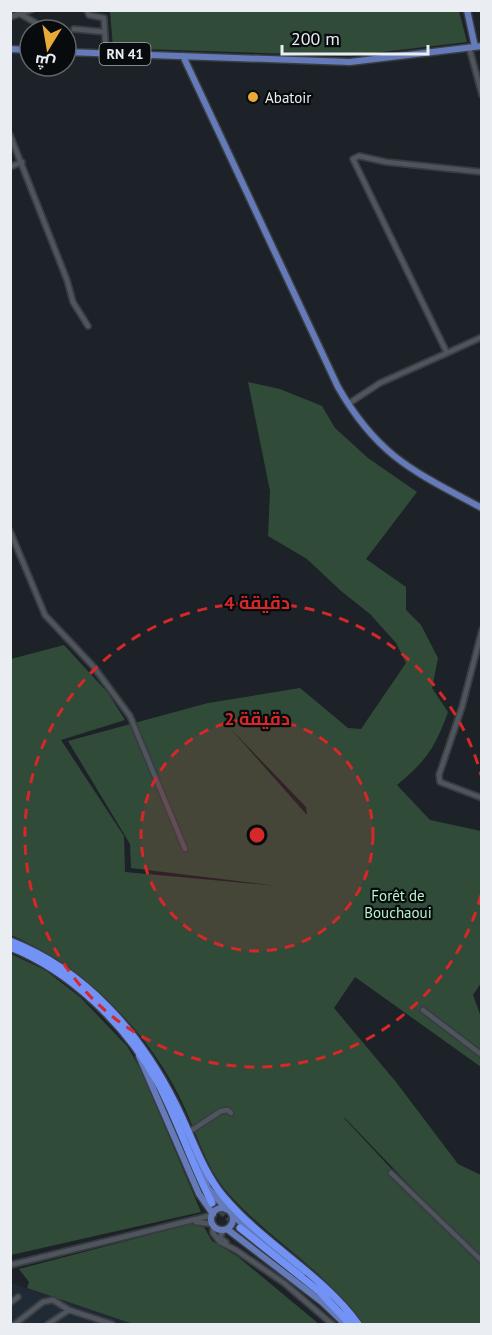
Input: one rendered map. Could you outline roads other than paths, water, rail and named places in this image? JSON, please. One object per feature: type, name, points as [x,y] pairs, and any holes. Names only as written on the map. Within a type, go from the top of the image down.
[{"type":"highway","points":[[10,941],[59,965],[112,1012],[137,1039],[168,1089],[215,1185],[228,1202],[328,1291],[358,1324]]},
{"type":"highway","points":[[10,947],[38,960],[62,976],[114,1023],[135,1047],[162,1091],[212,1203]]},
{"type":"highway","points":[[240,1228],[320,1292],[350,1324]]},
{"type":"main road","points":[[467,10],[475,46]]},
{"type":"main road","name":"RN 41","points":[[78,53],[350,62],[475,46]]},
{"type":"main road","points":[[183,56],[348,404],[372,438],[408,468],[482,508]]},
{"type":"main road","points":[[135,1047],[199,1194],[213,1214],[213,1224],[225,1230],[322,1302],[345,1324]]},
{"type":"main road","points":[[168,1089],[205,1180],[216,1200],[245,1227],[344,1308]]},
{"type":"main road","points":[[213,1214],[219,1209],[229,1211]]},
{"type":"main road","points":[[225,1230],[233,1222],[229,1211]]},
{"type":"street","points":[[10,17],[22,15],[31,10]]},
{"type":"street","points":[[87,10],[89,15],[104,18],[106,54]]},
{"type":"street","points":[[22,15],[27,18]]},
{"type":"street","points":[[78,29],[105,32]]},
{"type":"street","points":[[475,46],[482,95]]},
{"type":"street","points":[[10,135],[67,280],[68,290],[88,326]]},
{"type":"street","points":[[447,353],[352,159],[360,156],[386,162],[482,172]]},
{"type":"street","points":[[10,167],[22,162]]},
{"type":"street","points":[[348,404],[380,384],[480,338],[481,347]]},
{"type":"street","points":[[10,531],[45,615],[93,666],[130,716],[185,849]]},
{"type":"street","points":[[482,630],[462,707],[439,775],[440,782],[482,798]]},
{"type":"street","points":[[423,1010],[482,1055]]},
{"type":"street","points":[[189,1132],[221,1111],[228,1110],[231,1113]]},
{"type":"street","points":[[391,1173],[482,1261]]},
{"type":"street","points":[[10,1265],[213,1214]]},
{"type":"street","points":[[184,1223],[213,1224],[213,1233],[218,1240],[284,1283],[332,1324]]},
{"type":"street","points":[[225,1230],[220,1235],[222,1240],[239,1248],[250,1259]]},
{"type":"street","points":[[10,1303],[18,1298]]},
{"type":"street","points":[[15,1324],[43,1302],[53,1300],[69,1310],[112,1324]]},
{"type":"street","points":[[48,1324],[69,1310]]},
{"type":"tunnel","points":[[212,1203],[240,1228]]},
{"type":"place","name":"Abatoir","points":[[253,97]]},
{"type":"park label","name":"Forêt de Bouchaoui","points":[[398,904]]}]
